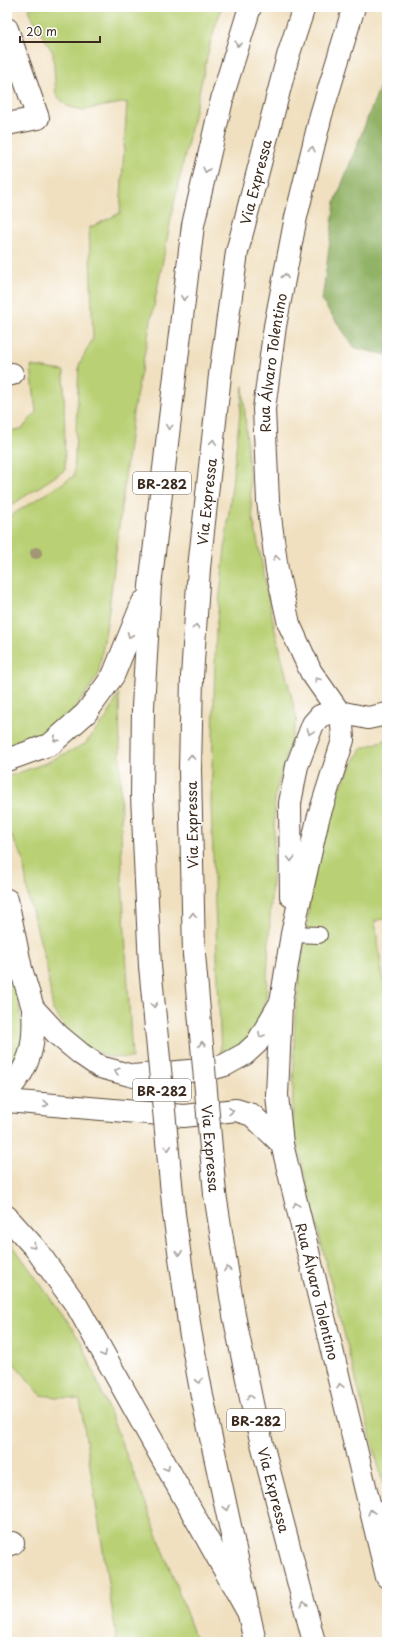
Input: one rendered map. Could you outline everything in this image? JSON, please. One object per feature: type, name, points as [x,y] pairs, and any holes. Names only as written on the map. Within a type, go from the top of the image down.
[{"type":"main road","name":"BR-282","points":[[250,7],[224,91],[193,225],[150,586],[143,707],[142,796],[150,966],[174,1214],[190,1330],[200,1388],[255,1642]]},
{"type":"main road","name":"Via Expressa","points":[[304,7],[288,56],[237,252],[220,375],[199,568],[192,677],[190,770],[194,954],[215,1194],[238,1338],[254,1413],[314,1642]]},
{"type":"main road","name":"Rua Álvaro Tolentino","points":[[339,712],[311,672],[289,624],[277,570],[268,501],[264,409],[275,326],[296,217],[321,115],[354,7]]},
{"type":"main road","points":[[7,29],[38,118],[7,124]]},
{"type":"main road","points":[[7,760],[51,744],[86,713],[113,676],[150,586]]},
{"type":"main road","points":[[292,934],[290,803],[297,766],[313,724],[320,716],[329,713],[339,712],[377,716]]},
{"type":"main road","points":[[33,1008],[58,1035],[100,1067],[133,1076],[211,1069],[225,1065],[245,1054],[257,1043],[281,1002],[292,934],[318,819],[343,740],[342,724],[339,712]]},
{"type":"main road","points":[[343,740],[377,716]]},
{"type":"main road","points":[[7,900],[21,969],[33,1008],[34,1034],[29,1060],[16,1082],[7,1091]]},
{"type":"main road","name":"Rua Álvaro Tolentino","points":[[281,1002],[277,1095],[282,1144],[387,1577]]},
{"type":"main road","points":[[7,1101],[184,1116],[236,1110],[252,1115],[282,1144]]},
{"type":"main road","points":[[7,1217],[35,1248],[77,1306],[248,1612]]},
{"type":"lane","points":[[292,934],[319,935]]},
{"type":"green space","points":[[29,7],[222,7],[211,40],[175,199],[133,412],[108,617],[98,676],[68,718],[38,737],[7,747],[7,518],[74,476],[79,365],[93,338],[89,228],[120,213],[127,102],[83,110],[67,106],[56,95],[53,53],[31,15]]},
{"type":"green space","points":[[387,68],[387,355],[355,348],[322,301],[335,202]]},
{"type":"green space","points":[[31,366],[64,371],[65,470],[7,508],[7,431],[22,429],[36,412]]},
{"type":"green space","points":[[243,386],[252,513],[275,630],[297,719],[275,796],[266,998],[256,1029],[242,1044],[221,1055],[211,805],[216,630]]},
{"type":"green space","points":[[119,694],[122,879],[132,1058],[109,1057],[83,1046],[63,1024],[53,1010],[46,963],[28,896],[23,858],[7,828],[7,777],[46,763],[85,744],[107,717]]},
{"type":"green space","points":[[387,739],[387,918],[375,921],[387,1006],[387,1483],[383,1484],[327,1267],[292,1123],[295,1014],[312,882],[339,789],[361,749]]},
{"type":"green space","points":[[7,949],[16,987],[24,1035],[12,1068],[7,1073]]},
{"type":"green space","points":[[7,1237],[82,1343],[149,1512],[197,1642],[117,1642],[80,1400],[41,1395],[7,1355]]}]
